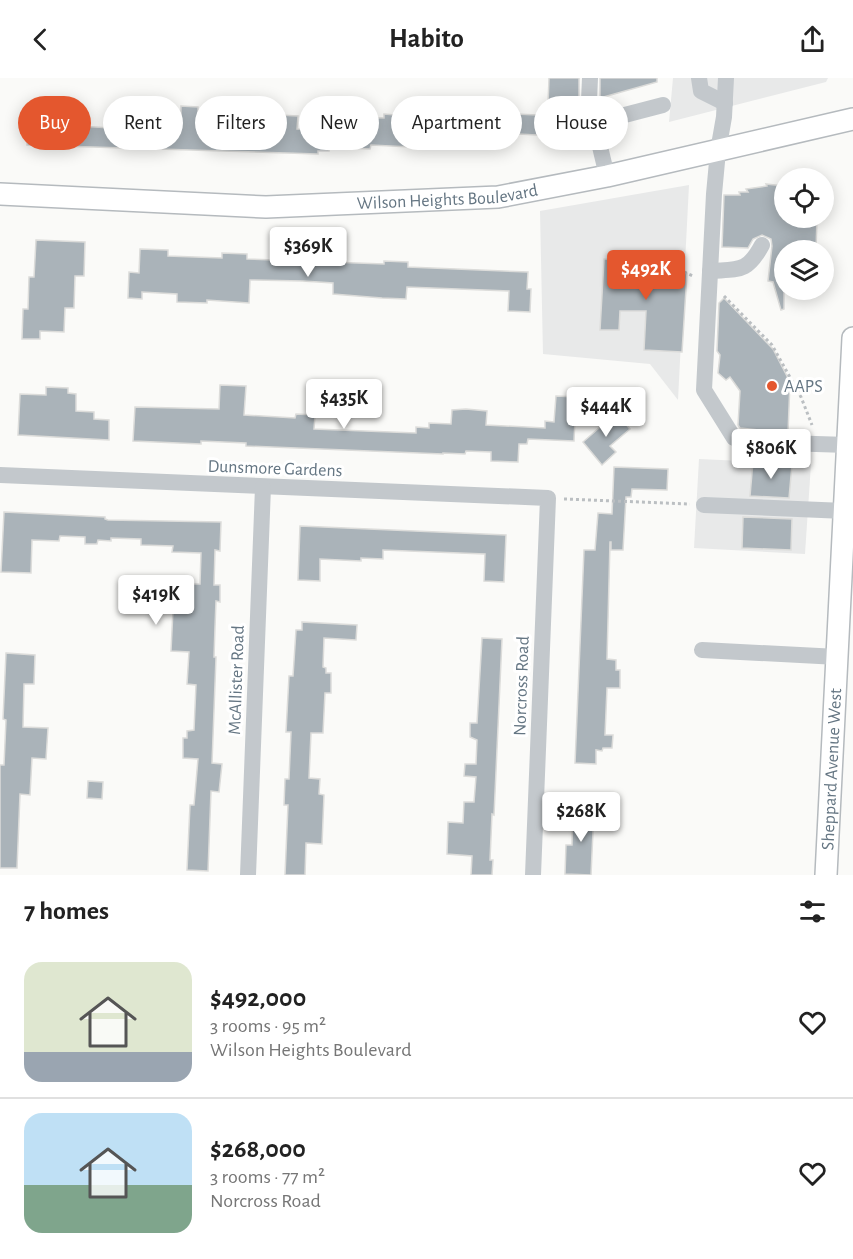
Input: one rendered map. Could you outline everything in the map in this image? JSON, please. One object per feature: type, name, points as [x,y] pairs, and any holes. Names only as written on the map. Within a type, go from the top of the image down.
[{"type":"main road","name":"Wilson Heights Boulevard","points":[[0,195],[266,207],[498,197],[607,177],[853,119]]},
{"type":"main road","name":"Sheppard Avenue West","points":[[826,875],[837,657],[847,582],[845,511],[853,338]]},
{"type":"street","points":[[589,96],[590,78]]},
{"type":"street","points":[[699,78],[701,91],[725,103]]},
{"type":"street","points":[[730,80],[718,151],[704,390],[734,438],[784,443],[848,445]]},
{"type":"street","points":[[628,114],[663,105]]},
{"type":"street","points":[[600,150],[607,177]]},
{"type":"street","points":[[710,278],[741,269],[753,261],[762,245]]},
{"type":"street","name":"Dunsmore Gardens","points":[[0,475],[548,498]]},
{"type":"street","name":"McAllister Road","points":[[248,875],[263,487]]},
{"type":"street","name":"Norcross Road","points":[[533,875],[548,498]]},
{"type":"street","points":[[704,505],[845,511]]},
{"type":"street","points":[[702,650],[837,657]]},
{"type":"path","points":[[662,262],[710,278],[719,291],[772,345],[801,397],[812,425]]},
{"type":"path","points":[[548,498],[704,505]]},
{"type":"shaded area","points":[[673,78],[828,78],[826,82],[669,122]]},
{"type":"shaded area","points":[[689,185],[678,400],[650,364],[543,354],[540,211]]},
{"type":"shaded area","points":[[699,459],[811,464],[805,554],[694,548]]},
{"type":"building","points":[[549,78],[579,78],[579,96],[548,96]]},
{"type":"building","points":[[600,78],[657,78],[657,82],[600,96]]},
{"type":"building","points":[[183,106],[195,107],[195,150],[287,150],[287,115],[298,116],[299,150],[329,150],[318,151],[318,154],[183,150]]},
{"type":"building","points":[[384,114],[391,115],[391,146],[379,145],[379,118],[384,118]]},
{"type":"building","points":[[522,114],[534,115],[534,135],[522,134]]},
{"type":"building","points":[[91,127],[103,128],[103,147],[91,147]]},
{"type":"building","points":[[766,184],[774,185],[774,228],[817,228],[816,240],[774,240],[774,286],[773,282],[768,281],[771,239],[762,235],[753,239],[748,248],[722,247],[724,195],[740,195],[739,192],[748,192],[746,189],[767,186]]},
{"type":"building","points":[[36,240],[85,242],[84,276],[75,276],[74,308],[65,308],[64,332],[40,331],[40,339],[22,339],[23,309],[28,309],[29,277],[34,277]]},
{"type":"building","points":[[140,249],[168,250],[168,256],[222,258],[222,253],[247,254],[247,259],[384,264],[384,261],[408,262],[408,267],[528,272],[527,289],[531,289],[530,312],[508,311],[509,291],[407,287],[406,299],[382,298],[333,294],[333,283],[303,281],[250,280],[249,303],[207,300],[207,303],[177,302],[177,294],[142,292],[142,299],[128,298],[129,272],[139,273]]},
{"type":"building","points":[[604,259],[622,259],[687,273],[682,352],[644,350],[646,311],[620,311],[619,330],[600,330]]},
{"type":"building","points":[[724,298],[773,349],[790,382],[788,433],[740,428],[738,425],[740,391],[730,377],[726,380],[718,373],[719,303]]},
{"type":"building","points":[[778,300],[784,300],[784,309],[781,310]]},
{"type":"building","points":[[220,385],[246,386],[244,415],[295,418],[296,414],[315,415],[314,429],[416,433],[416,427],[429,428],[429,423],[451,424],[452,410],[466,409],[487,411],[486,425],[545,428],[545,421],[554,422],[556,396],[576,397],[574,441],[528,439],[527,444],[519,444],[518,462],[491,461],[491,452],[466,451],[465,454],[443,454],[246,446],[246,443],[201,441],[201,444],[133,441],[135,407],[219,409]]},
{"type":"building","points":[[46,387],[68,388],[68,393],[76,394],[76,411],[94,412],[94,419],[109,420],[109,440],[18,435],[20,394],[46,395]]},
{"type":"building","points":[[616,413],[630,429],[610,446],[616,452],[602,465],[583,442]]},
{"type":"building","points":[[753,461],[792,465],[789,498],[750,496]]},
{"type":"building","points":[[614,467],[668,469],[667,490],[632,489],[631,497],[626,497],[623,550],[611,550],[610,542],[607,659],[616,660],[616,670],[620,670],[620,688],[607,688],[605,735],[613,735],[612,748],[596,750],[596,764],[575,763],[584,550],[595,550],[598,513],[612,514]]},
{"type":"building","points":[[4,512],[105,517],[108,520],[221,522],[220,551],[215,550],[214,585],[220,585],[220,602],[216,601],[212,763],[222,764],[219,792],[211,791],[208,871],[187,870],[190,805],[194,805],[198,759],[183,758],[183,738],[187,738],[187,731],[194,730],[196,685],[187,684],[189,652],[171,651],[174,589],[192,589],[192,584],[200,584],[201,553],[172,552],[173,546],[141,545],[141,539],[111,538],[111,541],[98,540],[97,544],[85,544],[85,537],[60,536],[59,541],[32,540],[31,573],[1,572]]},
{"type":"building","points":[[743,517],[792,519],[791,550],[742,548]]},
{"type":"building","points":[[300,526],[506,535],[504,582],[484,581],[485,554],[383,550],[383,559],[361,558],[361,561],[320,559],[320,581],[298,580]]},
{"type":"building","points":[[302,622],[357,625],[356,640],[324,638],[323,667],[326,668],[326,673],[331,673],[331,693],[325,693],[323,733],[311,733],[309,778],[320,779],[319,794],[324,795],[322,844],[306,843],[305,875],[285,875],[288,805],[284,805],[285,779],[289,779],[291,732],[286,732],[289,676],[293,676],[296,630],[302,630]]},
{"type":"building","points":[[482,638],[502,639],[490,860],[493,860],[492,875],[471,875],[472,856],[447,854],[448,822],[463,823],[464,802],[474,802],[476,777],[464,776],[465,764],[476,764],[477,740],[470,737],[470,723],[477,723]]},
{"type":"building","points":[[6,653],[35,655],[34,684],[24,684],[23,727],[48,728],[46,759],[32,758],[30,795],[20,794],[17,868],[0,868],[0,765],[4,765],[6,720],[3,719]]},
{"type":"building","points":[[88,781],[103,782],[102,799],[87,798]]},
{"type":"building","points":[[573,808],[594,809],[591,875],[565,874],[566,845],[572,845]]},
{"type":"place","name":"AAPS","points":[[772,386]]}]
